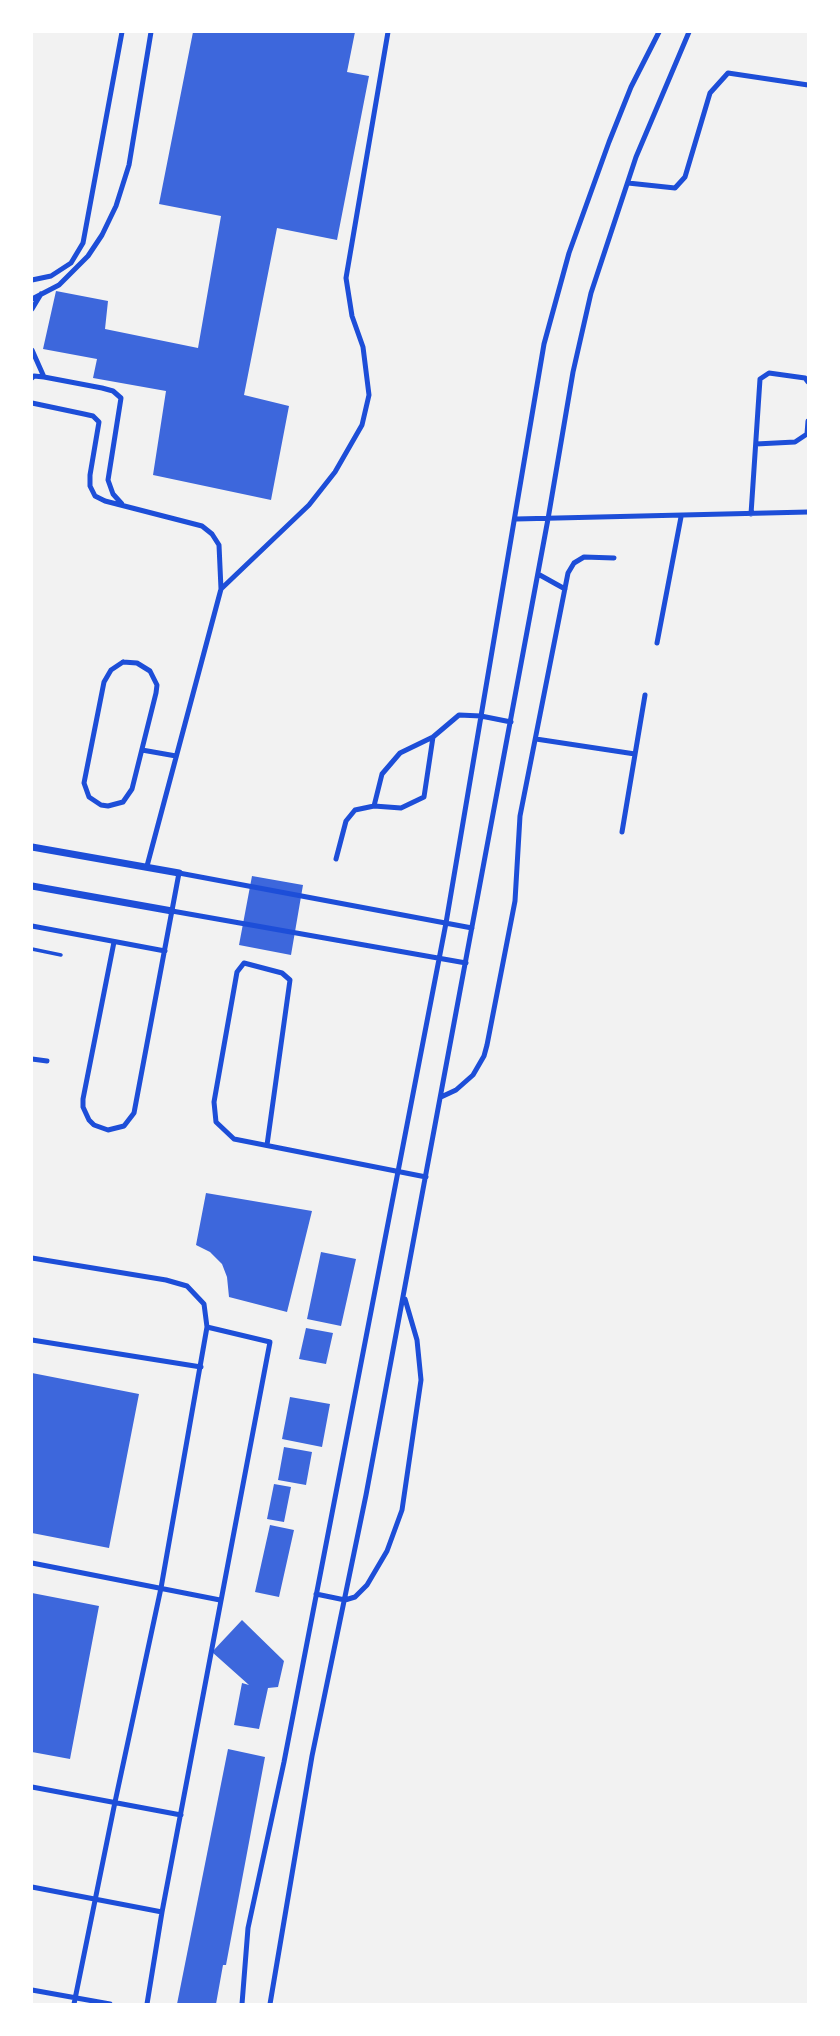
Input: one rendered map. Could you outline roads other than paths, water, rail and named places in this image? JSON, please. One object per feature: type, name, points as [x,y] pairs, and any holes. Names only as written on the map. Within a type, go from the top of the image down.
[{"type":"street","points":[[32,847],[179,873]]},
{"type":"street","points":[[32,886],[173,911]]},
{"type":"lane","points":[[32,280],[51,276],[71,263],[83,243],[122,32]]},
{"type":"lane","points":[[32,299],[59,285],[88,256],[116,206],[129,165],[151,32]]},
{"type":"lane","points":[[221,589],[309,505],[335,472],[362,425],[369,395],[363,347],[352,316],[346,278],[388,32]]},
{"type":"lane","points":[[242,2004],[248,1928],[316,1594],[446,923],[544,344],[569,253],[631,87],[659,32]]},
{"type":"lane","points":[[270,2004],[310,1769],[404,1296],[573,372],[591,293],[628,183],[689,32]]},
{"type":"lane","points":[[628,183],[675,188],[685,177],[710,93],[728,73],[808,85]]},
{"type":"lane","points":[[32,309],[42,293]]},
{"type":"lane","points":[[32,350],[44,377]]},
{"type":"lane","points":[[751,514],[760,379],[769,373],[805,378],[808,382]]},
{"type":"lane","points":[[32,378],[44,377],[113,391],[121,398],[108,480],[113,494],[122,504]]},
{"type":"lane","points":[[32,403],[93,416],[99,422],[90,486],[94,496],[202,526],[212,534],[219,545],[221,589],[147,866]]},
{"type":"lane","points":[[756,444],[795,442],[807,434],[808,421]]},
{"type":"lane","points":[[516,519],[808,512]]},
{"type":"lane","points":[[657,643],[681,517]]},
{"type":"lane","points":[[441,1097],[456,1090],[472,1075],[484,1056],[487,1045],[515,901],[519,824],[571,568],[579,559],[590,555],[614,558]]},
{"type":"lane","points":[[538,574],[565,589]]},
{"type":"lane","points":[[123,662],[144,666],[150,671],[157,685],[142,750],[132,789],[123,802],[101,805],[89,797],[84,783],[104,682],[111,670],[123,662]]},
{"type":"lane","points":[[622,832],[645,695]]},
{"type":"lane","points":[[374,806],[382,774],[400,753],[433,737],[459,715],[511,722]]},
{"type":"lane","points":[[336,859],[346,821],[355,810],[374,806],[401,808],[424,797],[433,737]]},
{"type":"lane","points":[[536,739],[635,754]]},
{"type":"lane","points":[[142,750],[176,756]]},
{"type":"lane","points":[[114,942],[83,1100],[89,1120],[108,1130],[124,1126],[134,1113],[179,873],[472,928]]},
{"type":"lane","points":[[173,911],[466,963]]},
{"type":"lane","points":[[32,926],[165,951]]},
{"type":"lane","points":[[267,1146],[290,980],[282,973],[244,963],[237,972],[214,1102],[216,1122],[234,1139],[267,1146],[426,1177]]},
{"type":"lane","points":[[32,1059],[47,1061]]},
{"type":"lane","points":[[32,1258],[166,1280],[187,1286],[204,1304],[207,1327],[161,1588],[75,2001]]},
{"type":"lane","points":[[316,1594],[345,1600],[355,1597],[368,1585],[378,1571],[402,1510],[421,1380],[417,1340],[404,1296]]},
{"type":"lane","points":[[147,2004],[270,1342],[207,1327]]},
{"type":"lane","points":[[32,1340],[201,1367]]},
{"type":"lane","points":[[32,1563],[220,1600]]},
{"type":"lane","points":[[32,1787],[181,1815]]},
{"type":"lane","points":[[32,1887],[162,1912]]},
{"type":"lane","points":[[32,1990],[75,2001],[110,2004]]}]
